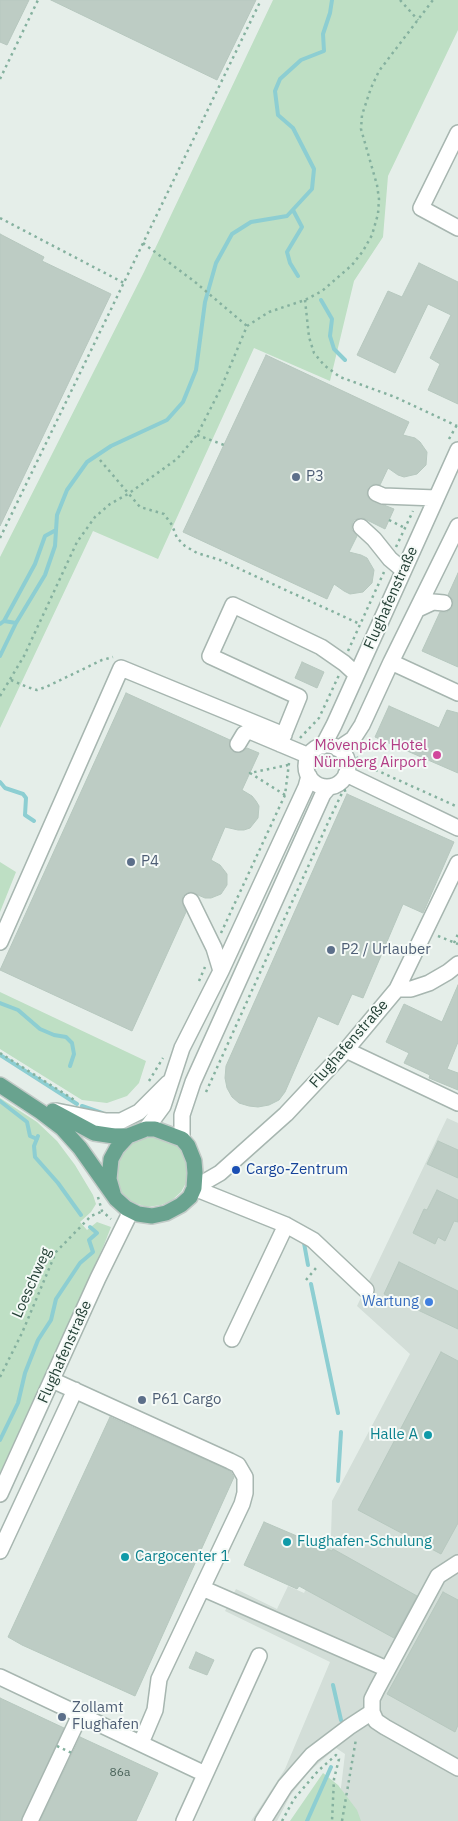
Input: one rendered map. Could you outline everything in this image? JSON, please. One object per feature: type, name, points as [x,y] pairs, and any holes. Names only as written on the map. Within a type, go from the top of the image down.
[{"type":"main road","points":[[0,1077],[51,1110],[94,1133],[128,1136],[146,1129],[162,1131],[182,1139],[192,1153],[194,1160],[196,1173],[194,1188]]},
{"type":"main road","points":[[0,1085],[42,1112],[62,1128],[80,1148],[120,1204],[131,1211]]},
{"type":"main road","points":[[113,1193],[109,1179],[112,1160],[117,1148],[128,1136]]},
{"type":"main road","name":"Flughafenstraße","points":[[131,1211],[152,1216],[166,1213],[182,1205],[194,1188]]},
{"type":"street","points":[[458,133],[421,208],[458,228]]},
{"type":"street","name":"Flughafenstraße","points":[[309,756],[322,746],[458,450]]},
{"type":"street","points":[[376,494],[383,496],[436,498]]},
{"type":"street","name":"Flughafenstraße","points":[[338,748],[353,739],[362,725],[390,662],[458,526]]},
{"type":"street","points":[[361,527],[374,538],[390,559],[403,570]]},
{"type":"street","points":[[418,608],[433,602],[444,602]]},
{"type":"street","points":[[282,740],[299,697],[210,656],[233,605],[321,647],[356,674]]},
{"type":"street","points":[[390,662],[458,693]]},
{"type":"street","points":[[0,942],[121,668],[282,740],[309,756],[306,766],[309,776],[317,784],[329,787]]},
{"type":"street","points":[[238,744],[240,738],[248,732],[282,740]]},
{"type":"street","points":[[182,1139],[182,1115],[193,1082],[323,794],[329,787],[339,783],[346,774],[347,763],[342,752],[338,748],[328,745],[322,746]]},
{"type":"street","points":[[346,774],[457,826]]},
{"type":"street","points":[[146,1129],[162,1106],[182,1048],[221,971],[306,787],[309,776]]},
{"type":"street","name":"Flughafenstraße","points":[[194,1188],[220,1173],[286,1114],[346,1050],[396,989],[458,863]]},
{"type":"street","points":[[191,901],[214,948],[221,971]]},
{"type":"street","points":[[396,989],[411,989],[428,983],[458,964]]},
{"type":"street","points":[[346,1050],[458,1103]]},
{"type":"street","points":[[51,1110],[106,1121],[121,1121],[139,1112],[172,1078]]},
{"type":"street","points":[[194,1188],[286,1225],[313,1240],[366,1290]]},
{"type":"street","name":"Flughafenstraße","points":[[0,1494],[131,1211]]},
{"type":"street","points":[[232,1339],[286,1225]]},
{"type":"street","points":[[52,1380],[230,1461],[243,1471],[246,1484],[242,1504],[159,1679],[155,1710],[141,1743]]},
{"type":"street","points":[[0,1550],[75,1390]]},
{"type":"street","points":[[13,1466],[35,1476]]},
{"type":"street","points":[[458,1563],[438,1576],[372,1699],[372,1712],[376,1721],[458,1768]]},
{"type":"street","points":[[202,1588],[387,1669]]},
{"type":"street","points":[[184,1821],[259,1656]]},
{"type":"street","points":[[0,1677],[205,1774]]},
{"type":"street","points":[[262,1821],[285,1786],[312,1755],[372,1712]]},
{"type":"street","points":[[30,1821],[80,1715]]},
{"type":"path","points":[[0,79],[38,0]]},
{"type":"path","points":[[0,538],[261,0]]},
{"type":"path","points":[[400,0],[418,20]]},
{"type":"path","points":[[0,696],[24,656],[76,542],[94,516],[177,459],[197,435],[222,388],[247,326],[269,312],[305,300],[322,291],[352,265],[372,236],[378,214],[379,199],[377,184],[361,128],[362,115],[371,88],[380,71],[434,0]]},
{"type":"path","points":[[0,218],[124,283]]},
{"type":"path","points":[[143,243],[195,282],[247,326]]},
{"type":"path","points":[[305,300],[309,337],[314,353],[324,365],[340,377],[395,396],[458,426]]},
{"type":"path","points":[[197,435],[224,445]]},
{"type":"path","points":[[100,460],[140,507],[164,514],[172,525],[176,538],[197,554],[220,560],[360,624]]},
{"type":"path","points":[[389,520],[405,528]]},
{"type":"path","points":[[356,760],[458,807]]},
{"type":"path","points":[[284,795],[250,773],[288,765]]},
{"type":"path","points":[[204,1096],[343,792],[350,790],[358,791],[370,767]]},
{"type":"path","points":[[454,943],[458,934]]},
{"type":"path","points":[[438,936],[458,944]]},
{"type":"path","points":[[0,1053],[77,1101]]},
{"type":"path","points":[[97,1196],[102,1211],[111,1219],[124,1225]]},
{"type":"path","name":"Loeschweg","points":[[0,1377],[22,1334],[56,1252],[91,1216],[102,1211]]},
{"type":"path","points":[[306,1280],[316,1268]]},
{"type":"path","points":[[342,1821],[356,1738],[349,1727]]},
{"type":"path","points":[[57,1746],[74,1754]]},
{"type":"path","points":[[282,1821],[294,1799],[318,1771],[336,1755],[339,1759],[334,1779],[332,1821]]},
{"type":"shaded area","points":[[447,1118],[458,1123],[458,1821],[337,1821],[345,1754],[336,1748],[311,1770],[301,1782],[290,1796],[277,1821],[251,1821],[285,1769],[330,1662],[225,1611],[236,1589],[277,1609],[288,1586],[304,1593],[331,1537],[332,1501],[410,1354],[357,1306]]},
{"type":"green space","points":[[273,0],[458,0],[458,30],[388,176],[383,237],[354,281],[330,381],[254,348],[158,559],[93,531],[0,728],[0,557],[144,272]]},
{"type":"green space","points":[[0,862],[16,872],[0,912]]},
{"type":"green space","points":[[0,992],[146,1061],[139,1083],[127,1096],[107,1103],[82,1100],[0,1049]]},
{"type":"green space","points":[[0,1098],[37,1122],[57,1141],[75,1165],[93,1195],[96,1204],[91,1212],[80,1222],[87,1230],[97,1222],[111,1227],[0,1473]]},
{"type":"green space","points":[[136,1134],[176,1140],[187,1158],[189,1170],[186,1183],[181,1192],[171,1201],[147,1207],[132,1202],[122,1194],[115,1183],[115,1155]]},
{"type":"green space","points":[[323,1773],[338,1785],[357,1810],[361,1821],[290,1821]]},
{"type":"building","points":[[0,0],[29,0],[7,45],[0,42]]},
{"type":"building","points":[[51,0],[256,0],[217,80]]},
{"type":"building","points":[[0,234],[44,257],[42,261],[111,294],[0,526]]},
{"type":"building","points":[[419,263],[458,282],[458,404],[428,390],[440,364],[430,358],[451,315],[428,304],[395,373],[357,355],[388,291],[402,297]]},
{"type":"building","name":"P3","points":[[266,355],[409,422],[403,435],[415,438],[427,452],[426,465],[417,474],[404,477],[388,468],[380,485],[374,484],[368,489],[367,495],[369,499],[394,509],[385,529],[363,518],[354,520],[352,524],[352,530],[357,536],[349,552],[367,558],[374,570],[372,583],[363,592],[350,594],[334,584],[327,599],[183,532]]},
{"type":"building","points":[[458,573],[458,667],[422,651],[440,612],[447,612],[452,608],[453,600],[448,595]]},
{"type":"building","points":[[302,662],[324,672],[317,688],[295,678]]},
{"type":"building","name":"P4","points":[[126,693],[230,740],[230,748],[234,752],[242,752],[247,748],[259,753],[242,790],[252,796],[259,806],[258,818],[250,828],[244,830],[225,827],[211,860],[220,865],[227,874],[227,885],[221,894],[205,898],[191,892],[183,896],[182,901],[186,912],[132,1031],[0,970]]},
{"type":"building","name":"Mövenpick Hotel Nürnberg Airport","points":[[389,706],[439,728],[447,710],[458,713],[458,773],[375,737]]},
{"type":"building","name":"P2 / Urlauber","points":[[347,794],[454,842],[423,913],[403,904],[363,998],[352,994],[338,1025],[318,1016],[285,1092],[279,1100],[269,1105],[258,1107],[239,1103],[232,1097],[227,1088],[225,1078],[226,1066]]},
{"type":"building","points":[[458,985],[458,1042],[447,1069],[458,1073],[458,1090],[429,1078],[430,1075],[404,1063],[409,1053],[386,1042],[404,1004],[442,1022]]},
{"type":"building","points":[[438,1141],[458,1150],[458,1178],[427,1164]]},
{"type":"building","points":[[437,1190],[458,1200],[458,1222],[454,1221],[445,1241],[438,1237],[435,1244],[413,1233],[424,1209],[427,1210]]},
{"type":"building","name":"Wartung","points":[[399,1262],[458,1291],[458,1329],[384,1294]]},
{"type":"building","name":"Halle A","points":[[441,1352],[458,1361],[458,1523],[441,1554],[358,1510]]},
{"type":"building","name":"Cargocenter 1","points":[[110,1417],[226,1469],[234,1477],[135,1696],[8,1637]]},
{"type":"building","points":[[264,1522],[332,1551],[333,1549],[417,1596],[394,1638],[299,1586],[297,1589],[244,1565]]},
{"type":"building","points":[[443,1592],[458,1600],[458,1725],[455,1732],[387,1694]]},
{"type":"building","points":[[196,1652],[214,1660],[207,1675],[189,1668]]},
{"type":"building","points":[[0,1698],[64,1728],[21,1821],[0,1821]]},
{"type":"building","points":[[80,1737],[158,1773],[136,1821],[40,1821]]},
{"type":"waterway","points":[[0,656],[16,623],[45,575],[55,546],[57,515],[67,490],[87,462],[111,446],[167,420],[183,402],[196,370],[205,302],[216,263],[232,234],[251,222],[287,216],[312,189],[314,169],[293,128],[278,115],[275,91],[280,79],[301,60],[324,51],[323,34],[332,0]]},
{"type":"waterway","points":[[293,210],[302,227],[287,252],[290,263],[298,276]]},
{"type":"waterway","points":[[321,300],[332,319],[330,336],[334,349],[345,360]]},
{"type":"waterway","points":[[4,621],[35,564],[45,536],[56,530]]},
{"type":"waterway","points":[[0,624],[4,621],[16,623]]},
{"type":"waterway","points":[[0,782],[5,788],[23,794],[26,798],[25,815],[34,821]]},
{"type":"waterway","points":[[0,1003],[18,1010],[40,1029],[54,1035],[66,1037],[72,1043],[74,1054],[70,1066]]},
{"type":"waterway","points":[[0,1055],[77,1104]]},
{"type":"waterway","points":[[0,1101],[27,1122],[30,1136],[37,1139]]},
{"type":"waterway","points":[[82,1106],[102,1113]]},
{"type":"waterway","points":[[38,1136],[34,1146],[35,1157],[58,1183],[81,1215]]},
{"type":"waterway","points":[[0,1440],[18,1403],[25,1373],[38,1340],[51,1320],[56,1299],[80,1263],[93,1252],[89,1240],[97,1233],[90,1227]]},
{"type":"waterway","points":[[304,1243],[308,1265]]},
{"type":"waterway","points":[[311,1284],[338,1413]]},
{"type":"waterway","points":[[338,1481],[341,1432]]},
{"type":"waterway","points":[[333,1685],[341,1720]]},
{"type":"waterway","points":[[307,1821],[331,1767]]},
{"type":"place","name":"P3","points":[[296,477]]},
{"type":"place","name":"Mövenpick Hotel Nürnberg Airport","points":[[437,755]]},
{"type":"place","name":"P4","points":[[131,862]]},
{"type":"place","name":"P2 / Urlauber","points":[[331,950]]},
{"type":"place","name":"Cargo-Zentrum","points":[[236,1170]]},
{"type":"place","name":"Wartung","points":[[429,1302]]},
{"type":"place","name":"P61 Cargo","points":[[142,1400]]},
{"type":"place","name":"Halle A","points":[[428,1435]]},
{"type":"place","name":"Flughafen-Schulung","points":[[287,1542]]},
{"type":"place","name":"Cargocenter 1","points":[[125,1557]]},
{"type":"place","name":"Zollamt Flughafen","points":[[62,1717]]}]
